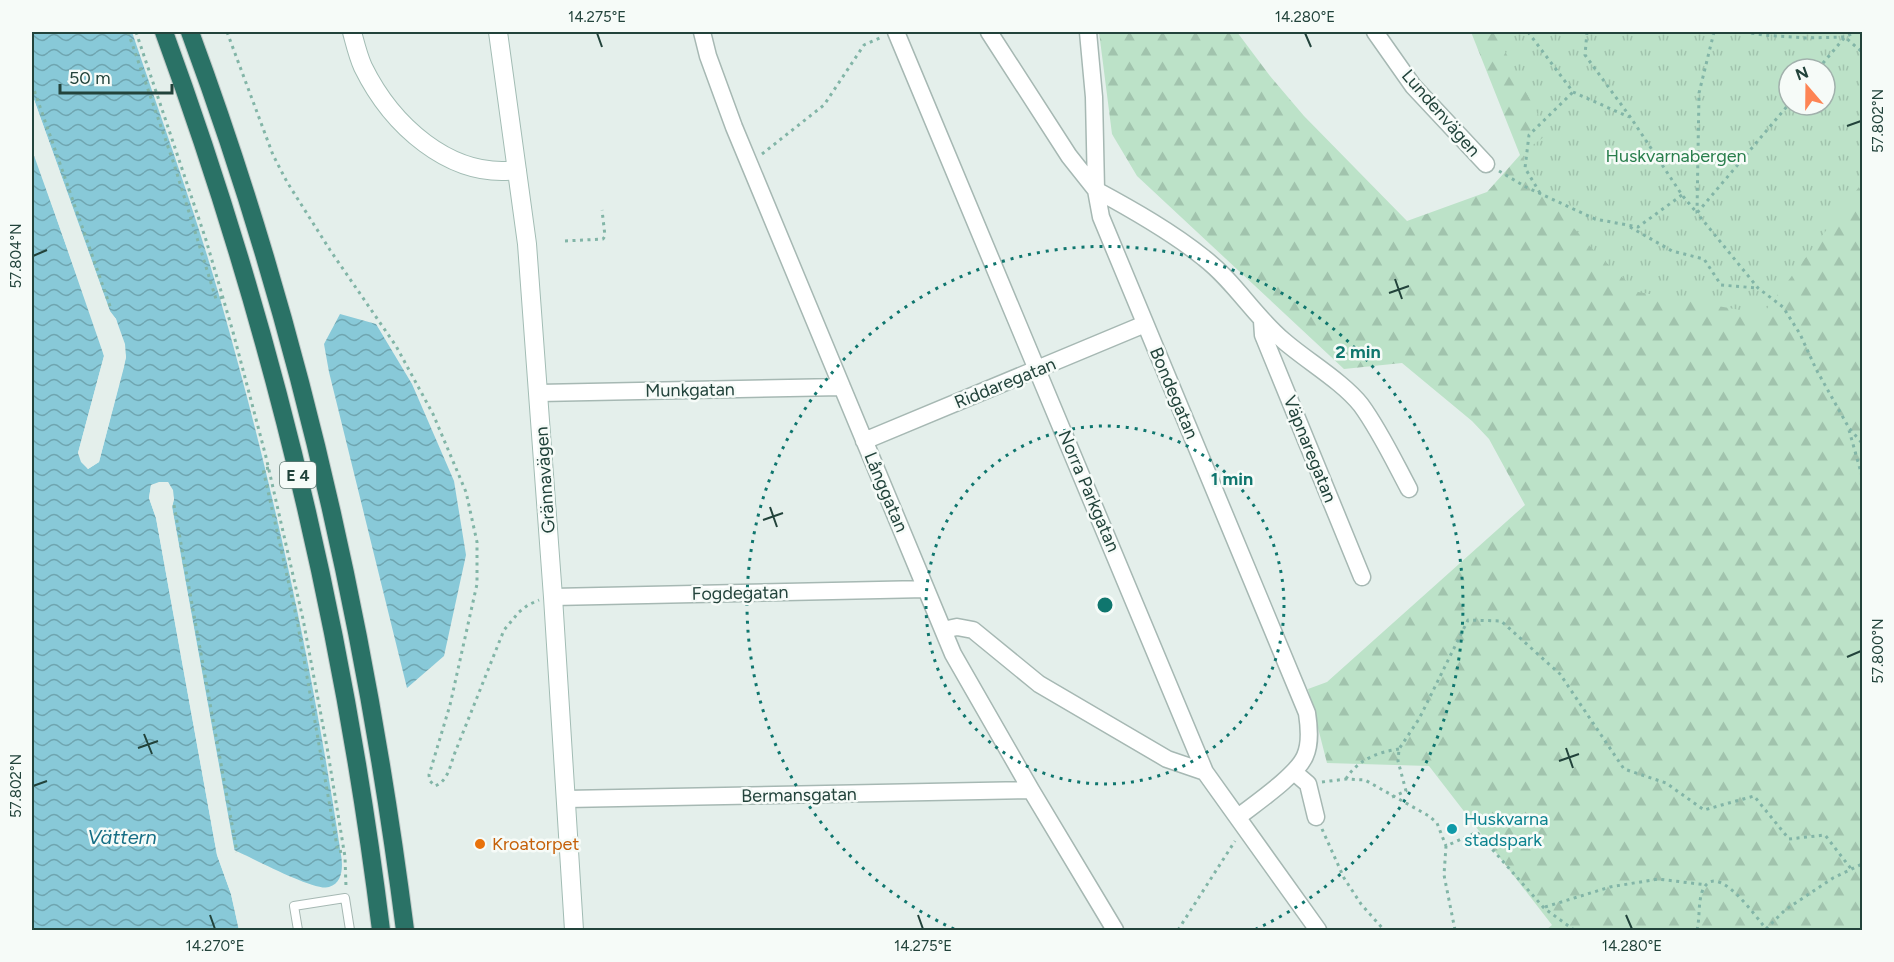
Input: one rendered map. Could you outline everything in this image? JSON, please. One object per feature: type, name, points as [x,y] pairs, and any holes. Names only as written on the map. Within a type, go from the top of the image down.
[{"type":"highway","name":"E 4","points":[[164,32],[250,291],[297,467],[341,675],[374,872],[381,930]]},
{"type":"highway","name":"E 4","points":[[190,32],[209,82],[274,288],[320,458],[365,672],[405,930]]},
{"type":"main road","points":[[352,32],[362,65],[379,94],[395,115],[419,138],[447,158],[475,168],[500,172],[517,170]]},
{"type":"main road","name":"Grännavägen","points":[[498,32],[527,244],[553,597],[574,930]]},
{"type":"street","name":"Långgatan","points":[[702,32],[708,56],[749,164],[953,654],[1115,930]]},
{"type":"street","name":"Bondegatan","points":[[988,32],[1070,156],[1096,190],[1101,217],[1307,713],[1309,732],[1306,755],[1293,772],[1238,817]]},
{"type":"street","points":[[1088,32],[1094,98],[1096,190]]},
{"type":"street","name":"Lundenvägen","points":[[1375,32],[1413,86],[1486,164]]},
{"type":"street","name":"Norra Parkgatan","points":[[890,34],[1037,370],[1205,772],[1318,930]]},
{"type":"street","name":"Väpnaregatan","points":[[1096,190],[1132,209],[1205,259],[1234,286],[1262,321],[1307,360],[1336,381],[1360,404],[1409,489]]},
{"type":"street","name":"Väpnaregatan","points":[[1262,321],[1263,335],[1362,577]]},
{"type":"street","name":"Riddaregatan","points":[[864,441],[1145,324]]},
{"type":"street","name":"Munkgatan","points":[[539,393],[842,387]]},
{"type":"street","name":"Fogdegatan","points":[[553,597],[926,589]]},
{"type":"street","points":[[942,630],[957,627],[973,630],[1040,684],[1167,759],[1205,772]]},
{"type":"street","points":[[1293,772],[1308,784],[1316,816]]},
{"type":"street","name":"Bermansgatan","points":[[566,800],[1031,790]]},
{"type":"lane","points":[[298,930],[294,906],[345,898],[350,930]]},
{"type":"path","points":[[128,32],[187,205],[216,299],[223,297]]},
{"type":"path","points":[[136,32],[194,202],[223,297],[269,468],[329,757],[344,851],[345,898]]},
{"type":"path","points":[[227,32],[273,155],[287,182],[330,250],[396,346],[433,414],[466,492],[477,542],[477,584],[450,705],[429,775],[430,781],[435,786],[441,784],[448,773],[504,630],[528,605],[553,597]]},
{"type":"path","points":[[1528,32],[1573,92],[1631,118]]},
{"type":"path","points":[[1587,32],[1585,56],[1631,118],[1682,195],[1758,288],[1783,307],[1800,334],[1816,369],[1849,428],[1863,476]]},
{"type":"path","points":[[1697,213],[1699,93],[1714,32]]},
{"type":"path","points":[[1744,32],[1795,37],[1845,37],[1856,32]]},
{"type":"path","points":[[749,164],[824,105],[864,45],[890,34]]},
{"type":"path","points":[[1845,37],[1863,52]]},
{"type":"path","points":[[1828,57],[1845,37]]},
{"type":"path","points":[[32,84],[111,309]]},
{"type":"path","points":[[1540,194],[1525,168],[1529,135],[1573,92]]},
{"type":"path","points":[[156,112],[163,109]]},
{"type":"path","points":[[1697,213],[1778,117]]},
{"type":"path","points":[[1486,164],[1540,194],[1594,219],[1638,226],[1682,195]]},
{"type":"path","points":[[187,205],[194,202]]},
{"type":"path","points":[[565,241],[603,239],[605,236],[602,210]]},
{"type":"path","points":[[1626,224],[1672,250],[1704,259],[1720,285],[1758,288]]},
{"type":"path","points":[[1849,428],[1863,443]]},
{"type":"path","points":[[269,468],[262,469],[305,664],[338,852],[344,851]]},
{"type":"path","points":[[174,505],[237,852]]},
{"type":"path","points":[[1392,796],[1406,791],[1398,761],[1399,749],[1419,719],[1468,620],[1501,621],[1560,674],[1624,769],[1666,783],[1704,810],[1754,796],[1789,839],[1825,835],[1852,870]]},
{"type":"path","points":[[305,664],[311,663]]},
{"type":"path","points":[[1346,779],[1352,769],[1370,758],[1384,751],[1399,749]]},
{"type":"path","points":[[322,758],[329,757]]},
{"type":"path","points":[[1308,784],[1346,779],[1365,780],[1429,816],[1437,823],[1446,846],[1444,875],[1455,930]]},
{"type":"path","points":[[1316,816],[1344,878],[1361,904],[1384,930]]},
{"type":"path","points":[[1178,930],[1235,843],[1238,817]]},
{"type":"path","points":[[1446,846],[1477,832],[1544,908],[1574,930]]},
{"type":"path","points":[[1697,930],[1702,893],[1713,881],[1724,883],[1767,930],[1785,910],[1833,878],[1863,864]]},
{"type":"path","points":[[1544,908],[1610,887],[1658,879],[1707,885]]},
{"type":"green space","points":[[1099,32],[1237,32],[1304,116],[1407,221],[1487,192],[1520,155],[1471,32],[1862,32],[1862,930],[1546,930],[1552,925],[1429,766],[1327,763],[1308,689],[1327,682],[1525,505],[1489,439],[1472,421],[1402,363],[1344,369],[1137,176],[1112,134]]},
{"type":"green space","name":"Huskvarnabergen","points":[[1495,32],[1862,32],[1862,183],[1763,314],[1638,292],[1596,253],[1558,210],[1520,154],[1548,134]]},
{"type":"water","name":"Vättern","points":[[32,32],[132,32],[211,268],[258,439],[290,577],[318,715],[342,859],[339,878],[334,885],[329,887],[297,879],[234,850],[172,507],[174,499],[168,482],[151,485],[149,498],[156,518],[217,855],[231,894],[239,930],[32,930],[32,150],[104,356],[78,453],[88,469],[99,462],[126,357],[116,319],[110,312],[32,94]]},
{"type":"water","points":[[340,314],[376,324],[412,384],[454,481],[466,555],[444,656],[407,688],[329,372],[324,344]]},
{"type":"pier","points":[[32,94],[110,311],[116,319],[125,344],[124,367],[99,462],[88,469],[81,462],[78,453],[104,356],[32,147],[107,355],[81,453],[89,466],[96,460],[121,367],[122,345],[114,321],[107,313],[32,103]]},
{"type":"pier","points":[[168,482],[173,490],[172,507],[235,853],[231,850],[169,507],[170,491],[166,485],[154,487],[152,498],[159,517],[220,854],[234,893],[242,930],[239,930],[231,894],[217,855],[156,518],[149,498],[151,485]]},
{"type":"place","name":"Huskvarna stadspark","points":[[1452,829]]},
{"type":"place","name":"Kroatorpet","points":[[480,844]]}]
